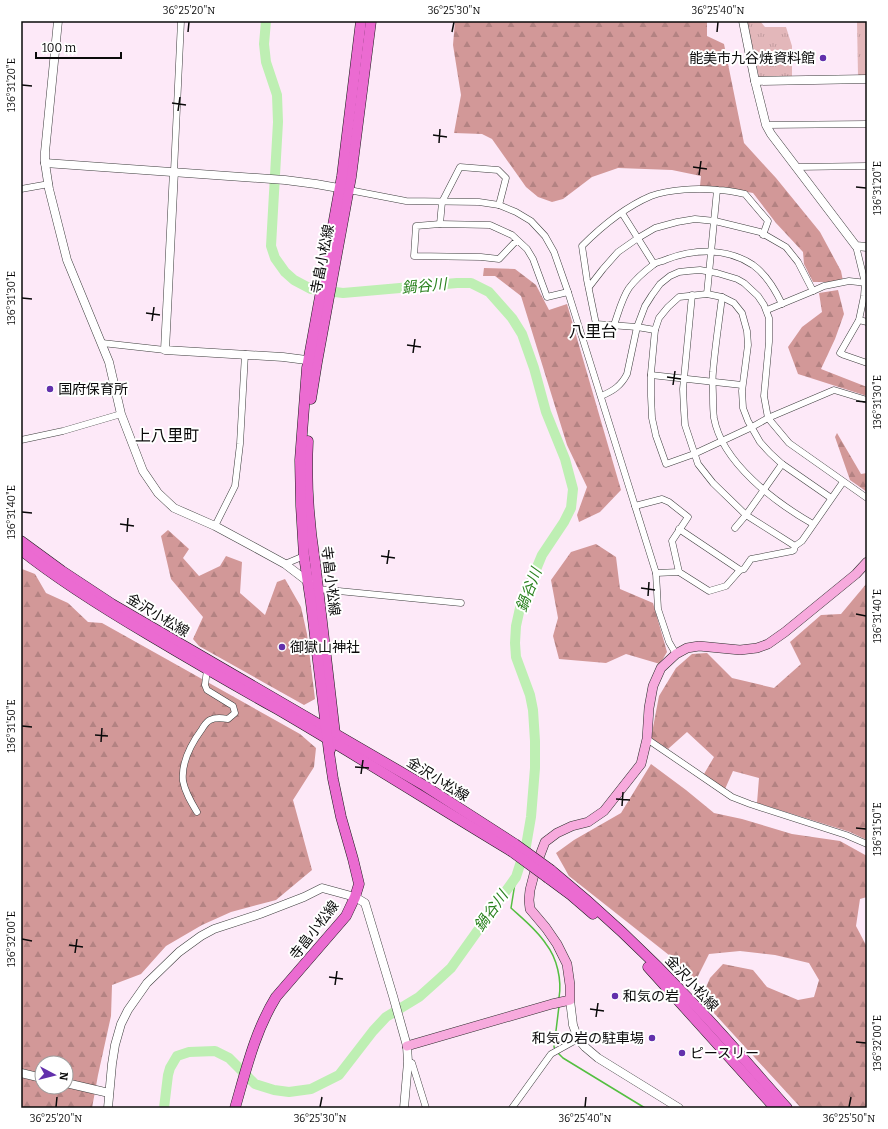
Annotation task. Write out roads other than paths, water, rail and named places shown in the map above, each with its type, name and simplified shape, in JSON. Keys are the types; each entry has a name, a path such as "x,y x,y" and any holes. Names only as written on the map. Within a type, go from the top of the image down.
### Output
{"main road":[{"name":"寺畠小松線","path":"344,189 361,21"},
{"name":"寺畠小松線","path":"330,736 304,556 300,460 313,361 344,189 371,21"},
{"name":"寺畠小松線","path":"235,1108 253,1046 268,1010 276,997 346,916 359,884 341,817 329,752 330,736 318,589 311,538 307,460 313,361"},
{"name":"金沢小松線","path":"21,541 56,567 112,604 330,736"},
{"name":"金沢小松線","path":"21,550 78,592 207,670 425,786 549,874 578,892 659,967 692,1001 787,1108"},
{"path":"407,1046 567,1001 570,985 567,964 557,944 530,909 530,890 537,863 545,842 557,833 572,826 588,822 604,810 642,764 647,739 649,708 653,686 661,668 676,654 687,648 699,646 740,650 757,648 768,644 856,574 867,562"},
{"name":"金沢小松線","path":"549,874 655,973 775,1108"}],"street":[{"path":"58,21 45,152 48,184 67,260 109,362 121,414 143,471 158,493 174,508 215,526 254,546 285,564 318,589 461,603"},
{"path":"165,350 181,21"},
{"path":"744,21 755,81 766,124 771,134 856,246 866,283 859,320 840,353 867,363"},
{"path":"755,81 867,79"},
{"path":"766,124 867,124"},
{"path":"45,163 285,180 316,184 406,201 479,202 499,205 516,212 531,221 545,236 554,252 568,292 656,573 658,609 669,642 676,654"},
{"path":"796,167 867,166"},
{"path":"440,224 442,202 460,167 498,170 506,178 499,205"},
{"path":"21,189 48,184"},
{"path":"655,330 596,324 582,246 606,223 628,208 652,196 666,192 690,189 718,190 745,194 768,221 763,235"},
{"path":"707,294 718,190"},
{"path":"622,212 654,264"},
{"path":"589,287 618,252 638,238 654,228 695,219 714,221 760,232 786,247 798,262 813,291"},
{"path":"517,240 500,259 481,257 414,256 416,226 440,224 490,225 512,235 527,249 547,297 568,292"},
{"path":"856,246 867,247"},
{"path":"614,325 628,289 641,275 654,264 695,252 711,251 723,253 739,258 753,265 765,276 775,289 782,304"},
{"path":"601,396 618,387 624,380 627,374 637,327 645,306 660,284 679,272 700,270 727,275 744,283 758,296 767,310 769,318 769,342 764,396 768,418 776,430 788,443 867,498"},
{"path":"767,310 824,286 849,281 866,283"},
{"path":"831,498 782,464 760,442 752,427 748,421 744,408 742,391 748,344 747,331 742,313 734,303 722,297 707,294 679,297 659,318 655,330 651,396 652,418 656,436 666,464 694,454 721,440 752,427 768,418 834,390 867,400"},
{"path":"692,295 684,378 684,410 685,425 698,464 705,475 746,515 795,546"},
{"path":"722,297 712,373 713,416 721,440 739,466 764,490 814,524"},
{"path":"859,320 867,322"},
{"path":"102,343 165,350 245,354 313,361"},
{"path":"215,526 235,486 240,444 245,354"},
{"path":"652,374 742,384"},
{"path":"21,440 63,431 121,414"},
{"path":"735,528 782,464"},
{"path":"656,573 679,572 709,591 726,586 740,570 744,569 751,559 794,550 795,546 802,541 843,482"},
{"path":"635,506 662,499 669,502 688,517 679,528 672,541 679,572"},
{"path":"679,528 740,570"},
{"path":"285,564 304,556"},
{"path":"197,812 186,790 183,780 184,766 188,752 192,742 208,720 228,718 235,713 233,706 207,690 205,685 207,670"},
{"path":"647,739 732,797 867,844"},
{"path":"108,1108 112,1064 115,1045 121,1024 128,1010 147,983 179,952 201,936 214,929 260,914 304,897 322,888 355,897 365,903 407,1046 408,1062 404,1108"},
{"path":"567,1001 578,1039 585,1047 598,1058 679,1108"},
{"path":"512,1108 551,1054 578,1039"},
{"path":"408,1062 412,1064 426,1108"},
{"path":"21,1073 34,1076"},
{"path":"74,1085 109,1093"}],"waterway":[{"name":"鍋谷川","path":"164,1108 170,1068 177,1056 189,1052 215,1051 229,1058 255,1084 274,1090 289,1092 311,1089 339,1075 373,1031 386,1017 419,997 451,968 516,877 526,846 531,817 535,768 533,710 530,695 516,657 516,626 520,608 542,555 564,522 571,508 573,489 565,459 546,412 534,368 522,334 512,318 489,292 471,283 343,293 311,289 294,280 285,272 275,258 271,246 278,122 277,95 266,62 264,44 266,21"},
{"path":"516,877 511,908 534,929 550,950 558,970 560,984 559,998"},
{"path":"555,1049 559,1006"},
{"path":"557,1052 563,1058 645,1108"}],"place":[{"name":"能美市九谷焼資料館","path":"823,58"},
{"name":"国府保育所","path":"50,389"},
{"name":"御獄山神社","path":"282,647"},
{"name":"和気の岩","path":"615,996"},
{"name":"和気の岩の駐車場","path":"652,1038"},
{"name":"ピースリー","path":"682,1053"}],"district":[{"name":"八里台","path":"593,331"},
{"name":"上八里町","path":"167,435"}]}
